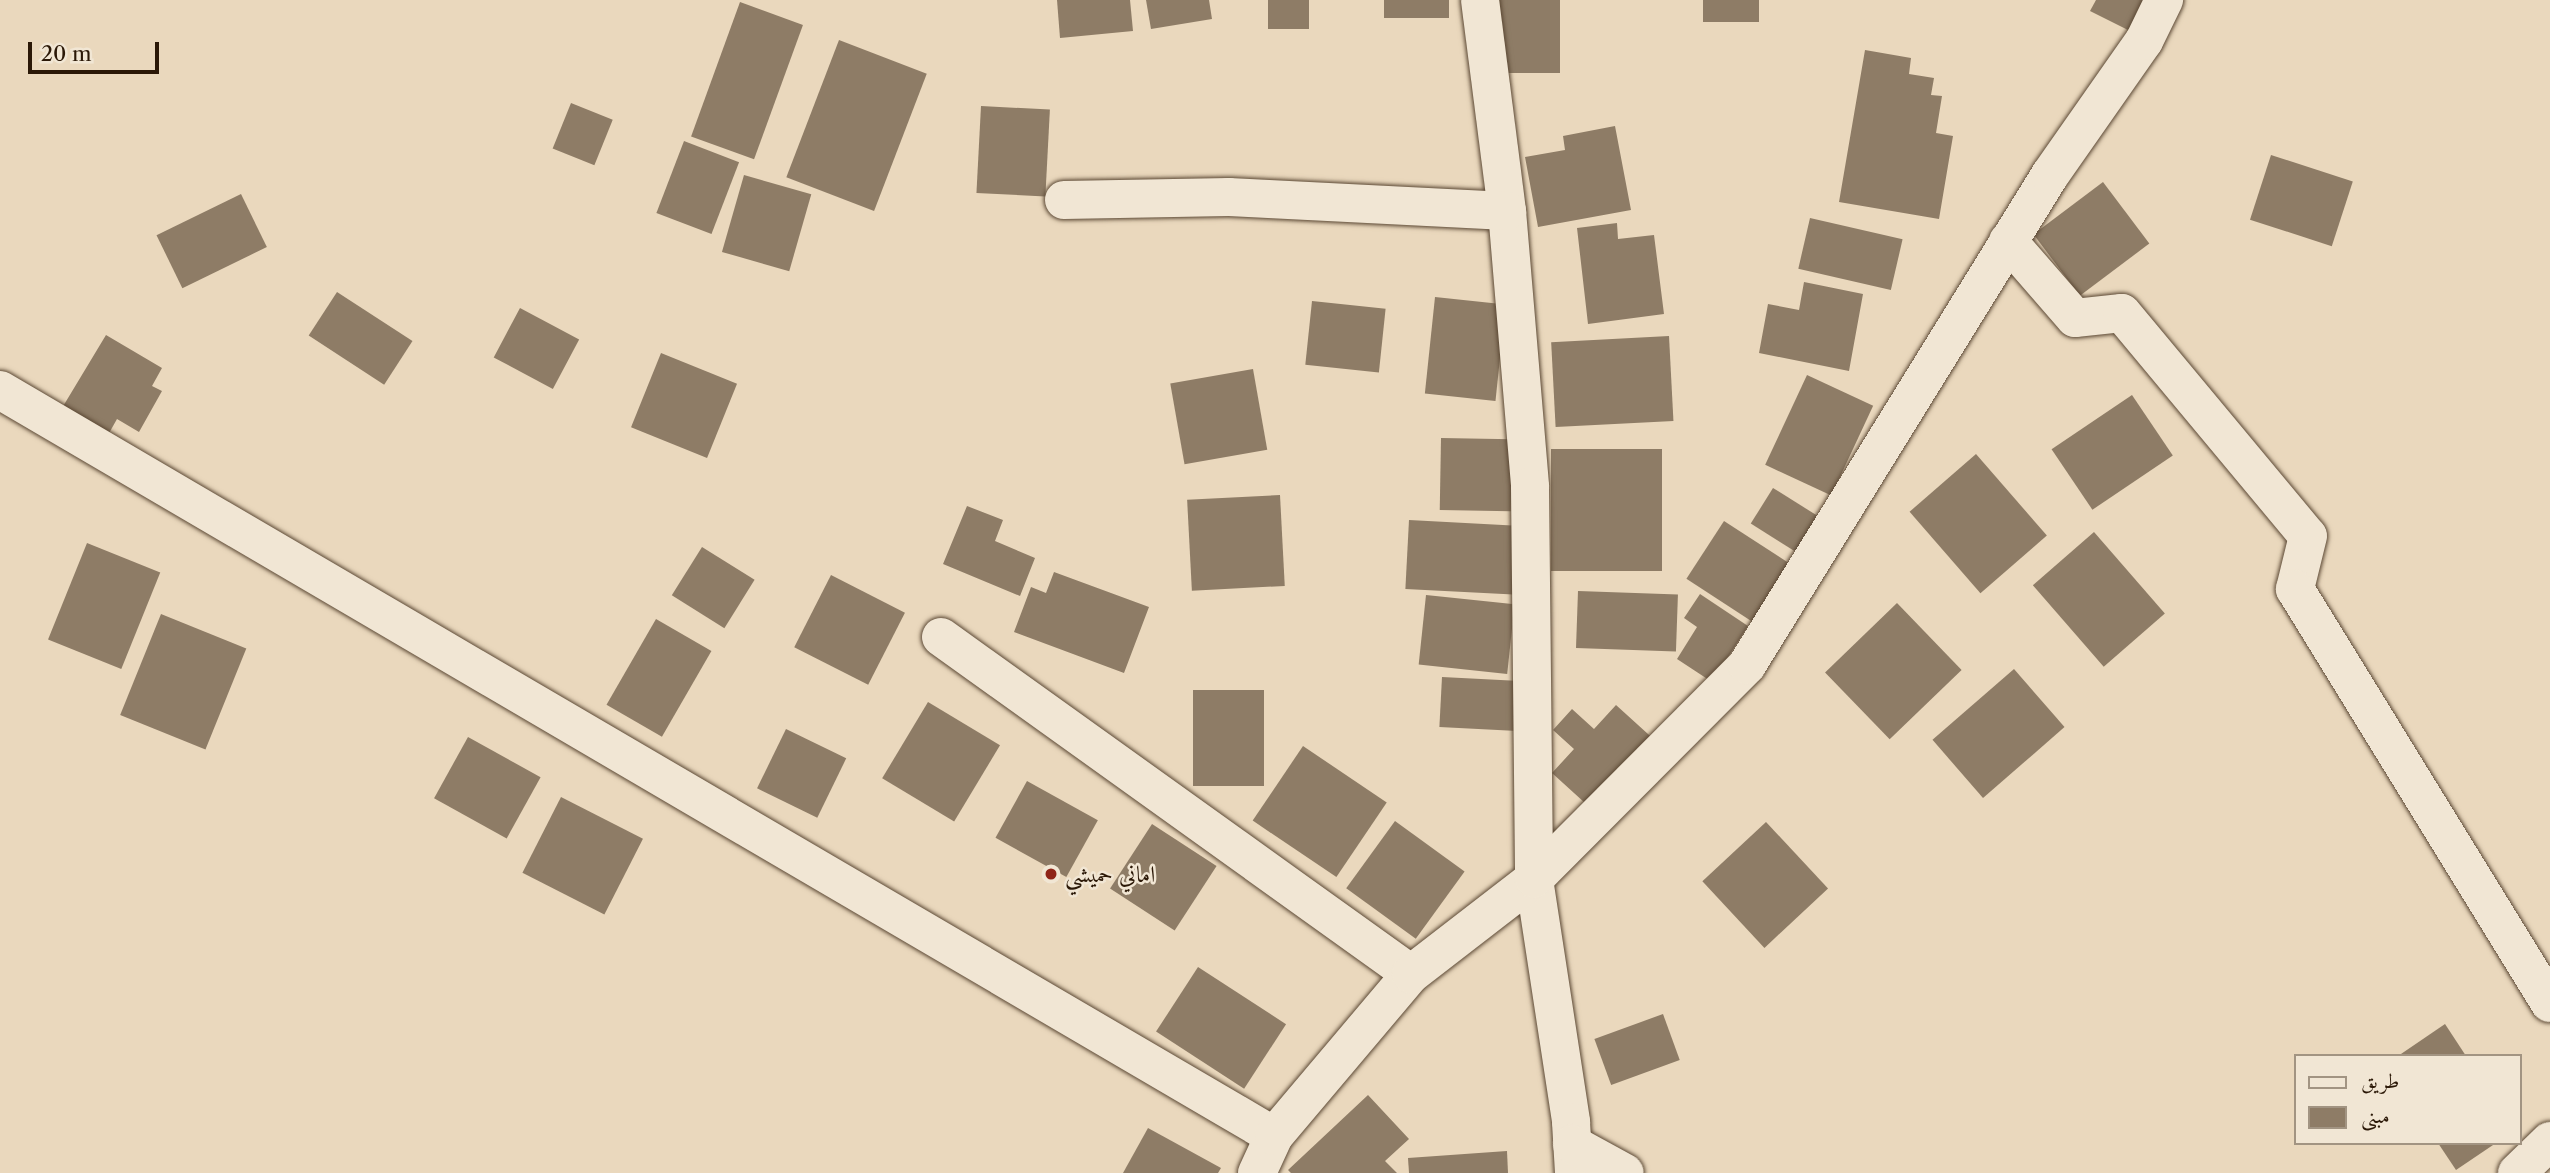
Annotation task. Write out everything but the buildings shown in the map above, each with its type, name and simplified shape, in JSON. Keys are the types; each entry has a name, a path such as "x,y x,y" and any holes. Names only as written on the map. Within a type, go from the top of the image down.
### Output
{"street":[{"path":"1480,0 1507,211 1530,487 1534,879 1573,1158 1625,1173"},
{"path":"1257,1173 1274,1136 1410,974 1534,879 1747,665 2008,242 2144,41 2164,0"},
{"path":"1063,200 1229,197 1507,211"},
{"path":"2008,242 2075,318 2122,313 2308,536 2295,589 2550,1003"},
{"path":"0,390 1274,1136"},
{"path":"941,638 1410,974"},
{"path":"2516,1173 2550,1141"}],"place":[{"name":"اماني حميشي","path":"1051,874"}]}
